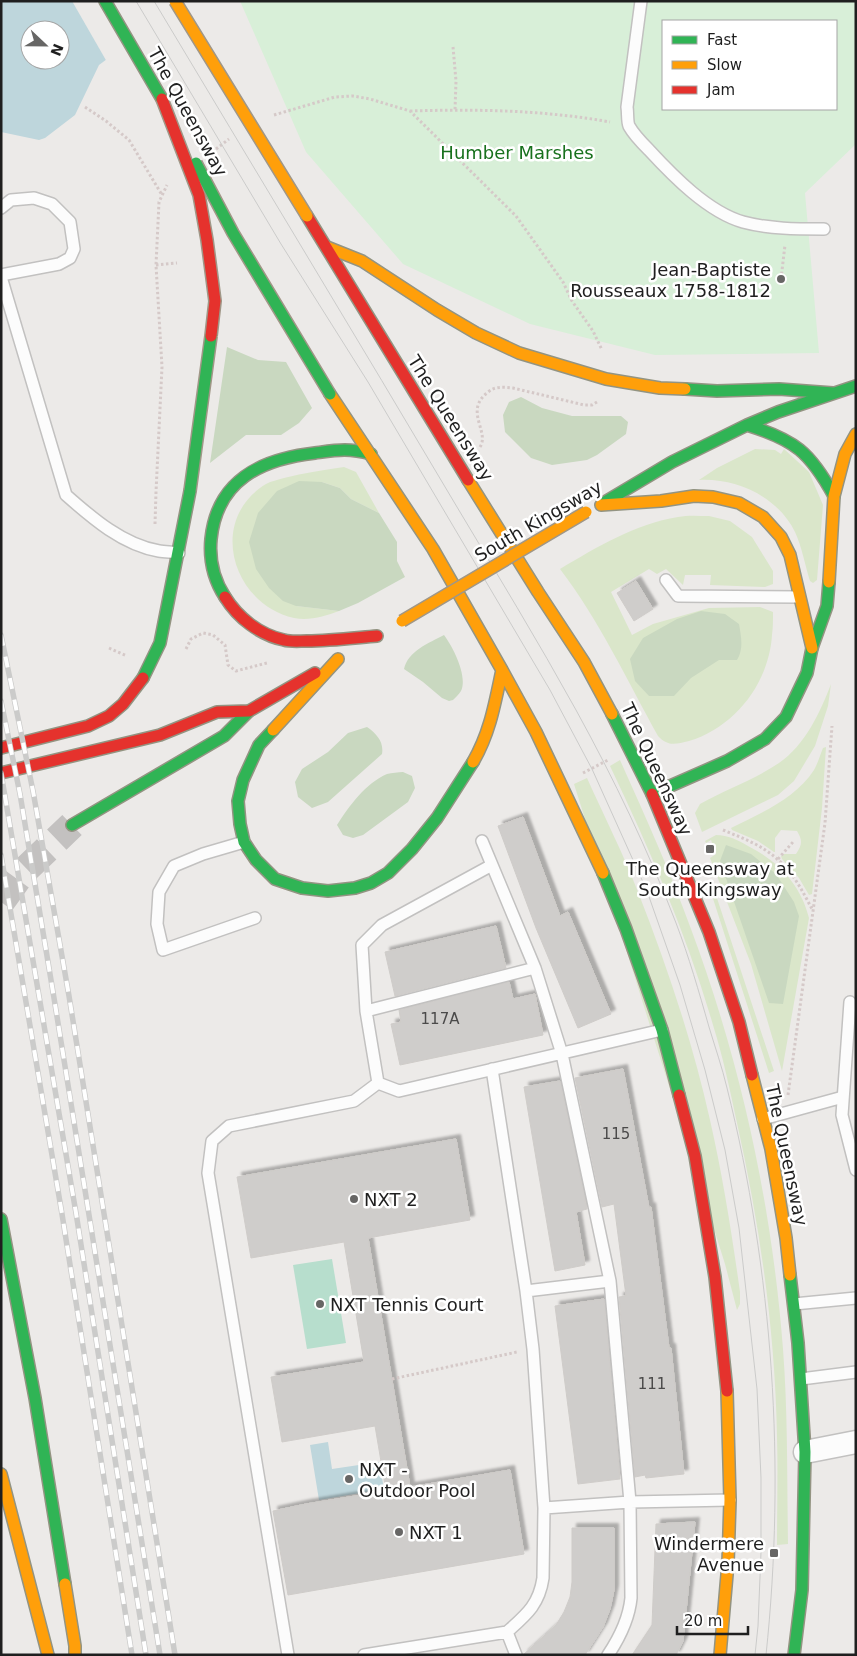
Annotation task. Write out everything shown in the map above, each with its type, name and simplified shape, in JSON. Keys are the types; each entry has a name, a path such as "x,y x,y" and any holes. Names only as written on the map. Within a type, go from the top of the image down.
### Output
{"main road":[{"name":"The Queensway","path":"105,1 162,100 233,233 330,394 433,549 502,670 536,732 596,856 626,929 662,1030 695,1156 715,1277 728,1402 730,1500 728,1563 720,1655"},
{"name":"The Queensway","path":"175,1 533,584 584,662 630,748 652,794 709,932 739,1022 771,1149 786,1238 794,1304 805,1452 802,1590 794,1655"},
{"path":"1,748 88,726 109,716 123,704 139,685 160,643 190,491 205,389 215,300 199,195 162,100"},
{"path":"327,247 362,261 437,310 476,333 518,353 606,379 660,388 717,391 779,389 833,393"},
{"name":"South Kingsway","path":"249,711 672,462 778,412 856,386"},
{"path":"747,425 771,432 797,445 820,470 834,496"},
{"path":"652,794 727,761 765,739 786,717 793,705 807,673 812,648 827,606 834,496 845,454 856,434"},
{"path":"371,454 348,449 334,449 296,455 270,462 253,470 237,482 224,500 216,517 210,551 213,570 226,600 244,621 257,630 285,640 323,641 389,628"},
{"path":"601,504 661,501 699,496 723,497 738,502 773,524 789,550 795,569 799,597 812,648"},
{"path":"346,655 260,745 243,780 238,801 244,842 256,860 275,879 302,888 328,891 355,888 371,883 388,873 412,849 437,818 472,765 490,724 502,670"},
{"path":"1,773 160,736 218,712 249,711"},
{"path":"72,825 224,736 249,711"},
{"path":"1,1219 35,1398 75,1655"},
{"path":"1,1474 48,1655"}],"street":[{"path":"805,1452 856,1442"}],"lane":[{"path":"641,1 629,88 628,125 635,135 663,166 685,186 723,214 743,222 768,227 824,229"},
{"path":"1,208 10,200 34,198 52,204 70,222 74,249 70,258 59,264 1,276 66,495 93,519 131,542 158,551 178,553"},
{"path":"666,580 678,596 799,597"},
{"path":"244,842 203,854 174,866 159,892 157,924 163,950 255,918"},
{"path":"482,842 535,968 562,1054 610,1281 630,1502 630,1610 618,1639 608,1655"},
{"path":"378,1083 366,1011 362,945 382,926 492,865"},
{"path":"366,1011 535,968"},
{"path":"850,1002 842,1115 856,1170"},
{"path":"378,1083 399,1091 662,1030"},
{"path":"364,1655 506,1632 532,1609 541,1590 543,1578 544,1508 533,1349 492,1069"},
{"path":"288,1655 208,1173 212,1141 229,1126 354,1101 378,1083"},
{"path":"763,1119 843,1097"},
{"path":"526,1291 610,1281"},
{"path":"794,1304 856,1298"},
{"path":"800,1379 856,1372"},
{"path":"544,1508 630,1502 730,1500"},
{"path":"506,1632 516,1655"}],"path":[{"path":"453,47 456,80 455,110"},
{"path":"85,107 129,140 162,195"},
{"path":"410,111 455,110 538,113 587,117 628,125"},
{"path":"516,216 563,282 572,301 593,331 605,356"},
{"path":"781,279 784,266 786,227"},
{"path":"156,265 177,263"},
{"path":"158,551 155,534 162,367"},
{"path":"480,447 484,437 479,427 477,410 482,397 492,389 513,388 584,405 592,405 601,399"},
{"path":"184,654 191,640 203,633 213,635 225,645 228,665 236,671 269,662"},
{"path":"109,648 129,657"},
{"path":"787,1096 825,823 832,726"},
{"path":"581,774 612,758"},
{"path":"723,830 753,842 778,859 798,883 812,910"},
{"path":"778,859 793,842"},
{"path":"392,1378 533,1349"}],"green space":[{"name":"Humber Marshes","path":"240,1 856,1 856,144 805,193 819,353 655,355 530,324 403,264 306,152"},
{"path":"227,347 258,360 286,362 312,408 299,423 281,435 246,435 210,463"},
{"path":"521,397 542,408 572,416 621,416 628,422 626,434 587,460 552,465 531,458 505,432 503,415 509,402"},
{"path":"755,449 775,450 781,454 784,449 809,472 823,505 817,580 813,583 810,581 795,532 788,520 778,509 755,492 742,486 728,482 699,480 717,468"},
{"path":"344,467 356,472 379,513 351,499 340,488 322,482 296,606 339,611 317,618 300,619 273,610 255,596 242,579 235,559 233,539 237,518 248,500 268,483 284,478"},
{"path":"299,481 322,482 340,488 351,499 379,513 397,542 397,561 405,577 358,603 339,611 296,606 283,601 269,588 256,569 249,542 258,513 277,491"},
{"path":"682,516 709,516 730,521 752,537 773,571 773,584 765,587 710,585 711,575 685,575 683,585 666,569 657,574 649,569 611,592 632,635 653,624 709,608 760,607 773,612 773,630 769,653 757,686 747,701 735,714 706,734 689,741 676,744 669,743 658,736 600,629 560,569 617,537 647,525"},
{"path":"701,611 725,614 739,624 741,647 737,660 719,660 691,678 674,696 649,696 635,681 630,659 643,638 677,619"},
{"path":"444,635 455,654 463,678 461,691 453,700 449,701 442,698 404,669 414,652"},
{"path":"831,684 828,706 815,746 794,781 778,795 702,832 695,813 700,804 760,774 788,756 811,728"},
{"path":"367,727 379,739 382,746 382,754 328,802 312,808 298,797 295,782 302,769 328,752 348,733"},
{"path":"826,747 822,808 812,894 809,895 799,878 781,856 784,854 796,854 800,848 801,843 797,831 781,830 775,838 774,852 758,841 731,828 777,804 797,789 814,770 823,748"},
{"path":"620,760 675,886 709,980 725,1031 752,1136 771,1242 783,1349 787,1422 788,1544 777,1545 776,1396 770,1318 753,1200 745,1162 717,1037 692,958 653,861 610,766"},
{"path":"403,772 412,776 415,788 408,802 363,835 353,838 343,835 337,825 365,789 387,774"},
{"path":"587,778 626,863 649,920 696,1062 715,1141 727,1206 740,1292 740,1304 737,1310 725,1264 574,784"},
{"path":"716,835 729,837 759,852 787,875 800,895 809,918 782,1071 751,964 710,858 716,854 711,840 706,843 705,841"},
{"path":"726,845 751,854 776,874 794,902 799,916 783,1004 769,1003 720,861"},
{"path":"708,883 712,883 774,1071 769,1073"},
{"name":"NXT Tennis Court","path":"332,1259 346,1343 307,1349 293,1265"}],"water":[{"path":"1,1 185,1 99,65 75,115 45,138 39,140 1,132"},
{"name":"NXT - Outdoor Pool","path":"328,1442 332,1469 379,1462 384,1489 319,1500 310,1445"}],"pier":[{"path":"72,1 187,1 107,62"}],"building":[{"path":"636,581 653,609 634,621 617,593"},
{"path":"523,817 560,916 568,912 611,1014 578,1028 536,928 498,826"},
{"path":"496,926 506,968 395,996 385,952"},
{"path":"509,982 513,999 535,994 543,1035 400,1065 391,1024 401,1022 399,1010"},
{"path":"623,1069 649,1208 651,1207 669,1348 671,1348 684,1474 646,1478 645,1475 635,1477 619,1297 626,1296 614,1204 602,1207 575,1078"},
{"path":"560,1081 587,1209 576,1212 585,1265 555,1271 524,1087"},
{"path":"456,1139 470,1220 368,1238 410,1487 510,1470 524,1554 288,1595 273,1511 386,1491 375,1426 282,1442 271,1377 364,1362 344,1242 251,1258 237,1177"},
{"path":"604,1299 620,1479 578,1484 555,1306"},
{"path":"695,1522 683,1641 676,1655 632,1655 652,1625 656,1524"},
{"path":"572,1528 614,1528 614,1590 610,1609 603,1627 585,1655 523,1655 556,1625 570,1597 572,1582"}],"tunnel":[{"path":"1,902 22,873 72,825"}],"tram line":[{"path":"136,1 281,244 368,382 550,690 592,769 647,891 680,985 705,1070 725,1150 739,1228 757,1389 761,1478 761,1552 755,1655"},
{"path":"154,1 562,684 630,815 681,936 727,1088 743,1157 765,1298 775,1441 775,1513 766,1655"}],"railway":[{"path":"1,635 33,791 69,996 175,1655"},
{"path":"1,701 20,794 160,1655"},
{"path":"1,773 76,1213 146,1655"},
{"path":"1,855 62,1214 132,1655"}],"traffic: fast":[{"path":"105,1 162,99"},
{"path":"196,163 233,233 330,394"},
{"path":"190,491 211,336"},
{"path":"747,425 778,412 856,386"},
{"path":"685,389 717,391 779,389 833,393"},
{"path":"605,502 672,462 747,425 777,436 800,450 817,468 834,496"},
{"path":"225,597 213,570 211,539 215,519 222,502 232,487 260,467 295,456 343,450 371,454"},
{"path":"143,678 160,643 190,491"},
{"path":"612,714 652,794 727,761 765,739 786,717 807,673 812,648 827,606 829,582"},
{"path":"72,825 224,736 249,711"},
{"path":"273,730 259,745 243,780 238,801 240,824 244,842 256,860 275,879 302,888 328,891 355,888 371,883 388,873 412,849 437,818 473,762"},
{"path":"603,873 626,929 662,1030 679,1095"},
{"path":"1,1219 35,1398 65,1584"},
{"path":"790,1275 798,1343 805,1452 802,1590 794,1655"}],"traffic: slow":[{"path":"175,1 307,216"},
{"path":"327,247 362,261 476,333 519,353 606,379 660,388 685,389"},
{"path":"330,394 433,549 502,670 488,729 473,762"},
{"path":"829,582 834,496 845,454 856,434"},
{"path":"468,480 584,662 612,714"},
{"path":"601,505 661,501 694,496 713,497 739,503 763,517 781,537 790,555 812,648"},
{"path":"402,621 586,512"},
{"path":"273,730 338,659"},
{"path":"502,670 536,732 603,873"},
{"path":"752,1075 771,1149 786,1238 790,1275"},
{"path":"720,1655 728,1563 730,1500 727,1391"},
{"path":"1,1474 48,1655"},
{"path":"65,1584 75,1655"}],"traffic: jam":[{"path":"162,99 199,195 215,301 211,336"},
{"path":"307,216 468,480"},
{"path":"225,597 243,619 258,630 275,638 295,641 377,636"},
{"path":"249,711 315,673"},
{"path":"1,748 88,726 109,716 123,704 143,678"},
{"path":"1,773 160,735 217,712 249,711"},
{"path":"652,794 709,932 739,1022 752,1075"},
{"path":"679,1095 695,1156 715,1277 727,1391"}],"place":[{"name":"Jean-Baptiste Rousseaux 1758-1812","path":"781,279"},
{"name":"The Queensway at South Kingsway","path":"710,849"},
{"name":"NXT 2","path":"354,1199"},
{"name":"NXT Tennis Court","path":"320,1304"},
{"name":"NXT - Outdoor Pool","path":"349,1479"},
{"name":"NXT 1","path":"399,1532"},
{"name":"Windermere Avenue","path":"774,1553"}]}
